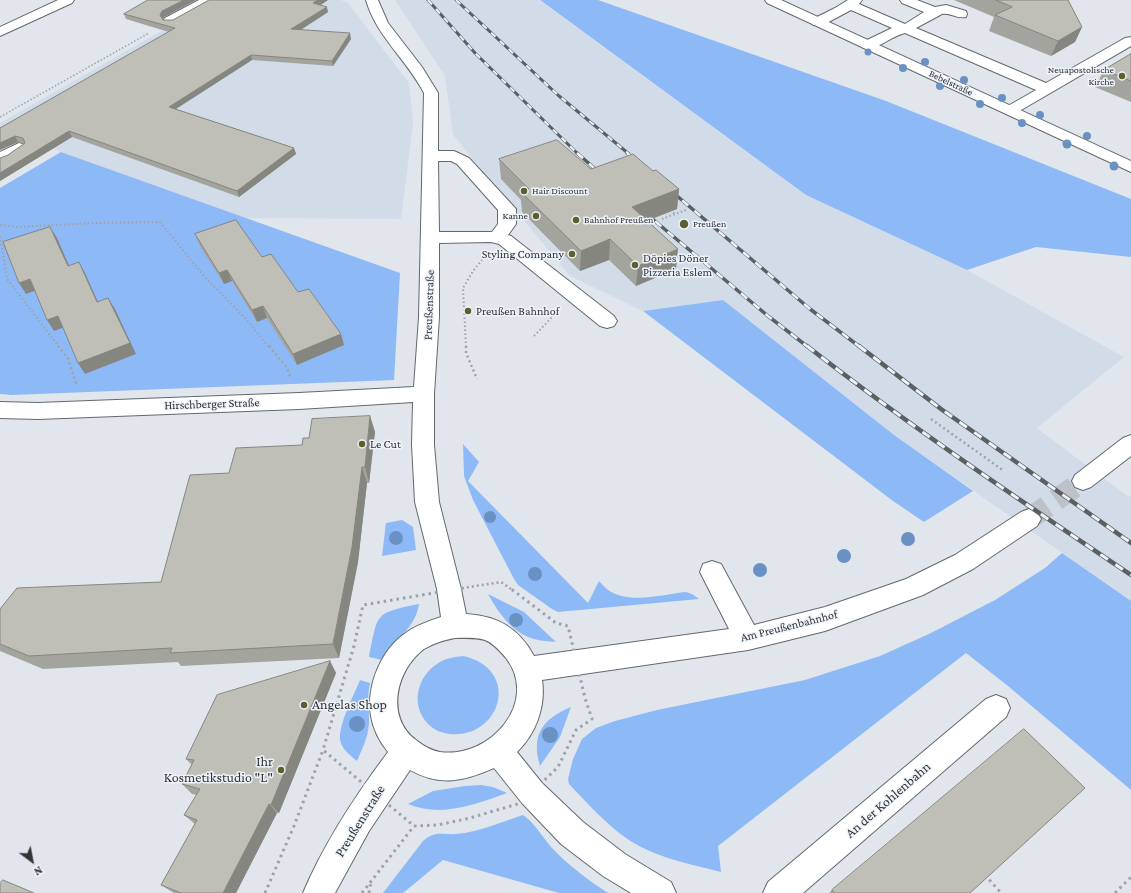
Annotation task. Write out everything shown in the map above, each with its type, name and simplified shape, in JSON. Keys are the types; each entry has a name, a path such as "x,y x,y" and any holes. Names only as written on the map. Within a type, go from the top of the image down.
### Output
{"street":[{"path":"0,32 68,0"},
{"path":"170,21 208,0"},
{"name":"Preußenstraße","path":"372,0 373,8 380,20 418,70 431,93 430,317 424,394 423,445 428,502 455,626"},
{"name":"Bebelstraße","path":"771,0 1011,110 1131,167"},
{"path":"906,0 935,12"},
{"path":"818,22 854,2 872,13 906,29 1047,89"},
{"path":"872,13 893,3"},
{"path":"868,45 894,31 906,29 935,12 946,9 961,14"},
{"path":"1011,110 1130,41"},
{"path":"0,159 19,148"},
{"path":"431,156 454,156 463,161 507,209 507,224 504,241"},
{"path":"430,238 504,241 607,322"},
{"name":"Hirschberger Straße","path":"0,410 38,411 299,401 424,394"},
{"path":"1083,481 1131,444"},
{"name":"Am Preußenbahnhof","path":"528,670 748,638 825,619 914,587 964,562 1029,518"},
{"path":"712,572 748,638"},
{"path":"455,626 474,626 492,631 507,641 520,654 528,670 530,692 526,714 515,734 498,751 476,762 451,767 427,763 406,751 390,733 383,710 384,685 394,663 410,644 431,631 455,626"},
{"name":"An der Kohlenbahn","path":"779,893 996,708"},
{"name":"Preußenstraße","path":"318,893 332,866 372,800 406,751"},
{"path":"498,751 532,793 572,833 614,865 660,893"}],"path":[{"path":"0,117 170,21"},
{"path":"665,206 675,214"},
{"path":"662,220 686,210"},
{"path":"0,225 17,227 95,223 160,222 204,276 245,318 287,368 299,401"},
{"path":"0,236 7,280 68,359 84,409"},
{"path":"477,379 466,353 463,288 481,260 504,241"},
{"path":"534,336 554,315"},
{"path":"932,419 1004,471"},
{"path":"482,585 501,582 556,623 568,626 572,640"},
{"path":"265,893 294,826 323,750 352,652 363,605 422,595"},
{"path":"548,778 558,767 576,730 592,719 585,698"},
{"path":"323,750 349,772"},
{"path":"399,813 414,826 438,825 470,818 521,803"},
{"path":"362,893 414,826"},
{"path":"980,869 1001,893"},
{"path":"1115,893 1131,877"},
{"path":"369,893 372,880"}],"shaded area":[{"path":"216,0 341,0 348,3 409,83 413,123 401,219 240,218 0,129 0,123"},
{"path":"395,0 539,0 806,195 967,270 1124,357 1037,428 1129,497 1131,496 1131,601 894,435 723,300 643,311 570,276 453,135 445,76"},
{"path":"540,0 598,0 886,101 1131,199 1131,257 1036,247 967,270 806,195"},
{"path":"61,152 400,273 394,380 12,395 0,394 0,188"},
{"path":"723,300 894,435 973,491 924,522 893,501 643,311"},
{"path":"463,444 479,462 468,481 588,603 599,581 606,589 620,596 639,598 686,592 699,599 558,612 552,609 518,585 514,579 473,500 464,476"},
{"path":"402,520 413,527 416,550 382,556 386,523"},
{"path":"1062,553 1131,601 1131,790 1008,686 966,653 718,846 721,872 684,863 637,845 611,826 569,784 568,779 573,759 582,739 596,728 615,721 657,710 805,680 880,656 931,633 995,600 1045,568"},
{"path":"488,594 524,612 556,642 534,639 519,632 501,615"},
{"path":"419,604 413,621 382,660 369,657 374,631 380,617 393,610"},
{"path":"463,656 481,663 493,674 498,688 498,702 492,715 482,726 468,733 444,733 435,730 422,716 419,708 418,692 425,676 437,664 446,659"},
{"path":"360,680 370,683 368,696 369,724 366,740 357,761 344,749 340,739 340,732 344,717"},
{"path":"571,707 560,737 540,766 537,745 541,729 553,717"},
{"path":"481,785 493,787 507,793 471,805 446,810 433,810 408,804 433,791"},
{"path":"523,815 531,822 552,848 565,860 586,878 608,893 559,893 443,860 403,893 383,893 423,841 432,835 465,833"}],"building":[{"path":"148,0 184,0 162,11 160,15 163,20 173,20 209,0 318,0 313,3 327,7 291,29 350,33 332,61 251,55 169,107 294,148 237,191 69,131 0,173 0,158 8,155 25,143 23,138 15,136 0,143 0,128 175,28 124,14"},
{"path":"996,0 1068,0 1082,27 1058,41 995,15 1012,7"},
{"path":"1131,54 1131,81 1104,70"},
{"path":"557,140 591,169 633,154 653,171 656,170 679,189 632,207 678,249 638,266 610,239 581,251 521,192 529,189 499,159"},
{"path":"236,220 262,257 271,254 298,292 309,289 341,334 293,354 263,306 252,310 227,270 219,273 195,234"},
{"path":"50,227 68,266 79,262 97,302 108,298 130,343 78,363 58,316 47,320 30,279 19,283 3,242"},
{"path":"370,416 365,467 362,467 352,547 333,644 170,653 172,648 29,656 0,644 0,609 17,588 161,582 190,475 229,473 236,448 302,445 303,438 309,438 312,419"},
{"path":"330,661 271,805 269,804 223,893 181,893 161,885 197,820 184,815 200,789 182,784 194,760 186,759 217,695"},
{"path":"1024,729 1085,788 970,893 835,893 832,890"},
{"path":"3,880 34,893 0,893 0,883"}],"tunnel":[{"path":"1029,519 1083,481"}],"railway":[{"path":"428,0 475,53 578,154"},
{"path":"456,0 559,96 629,154"},
{"path":"577,153 602,175"},
{"path":"627,153 638,162"},
{"path":"670,190 810,309 860,347"},
{"path":"643,211 768,316 808,347"},
{"path":"807,346 926,435 1131,575"},
{"path":"859,346 941,409 1131,543"}],"place":[{"name":"Neuapostolische Kirche","path":"1122,76"},
{"name":"Hair Discount","path":"524,191"},
{"name":"Kanne","path":"536,216"},
{"name":"Bahnhof Preußen","path":"576,220"},
{"name":"Preußen","path":"684,224"},
{"name":"Styling Company","path":"572,254"},
{"name":"Döpies Döner Pizzeria Eslem","path":"635,265"},
{"name":"Preußen Bahnhof","path":"468,311"},
{"name":"Le Cut","path":"362,444"},
{"name":"Angelas Shop","path":"304,705"},
{"name":"Ihr Kosmetikstudio \"L\"","path":"281,770"}]}
